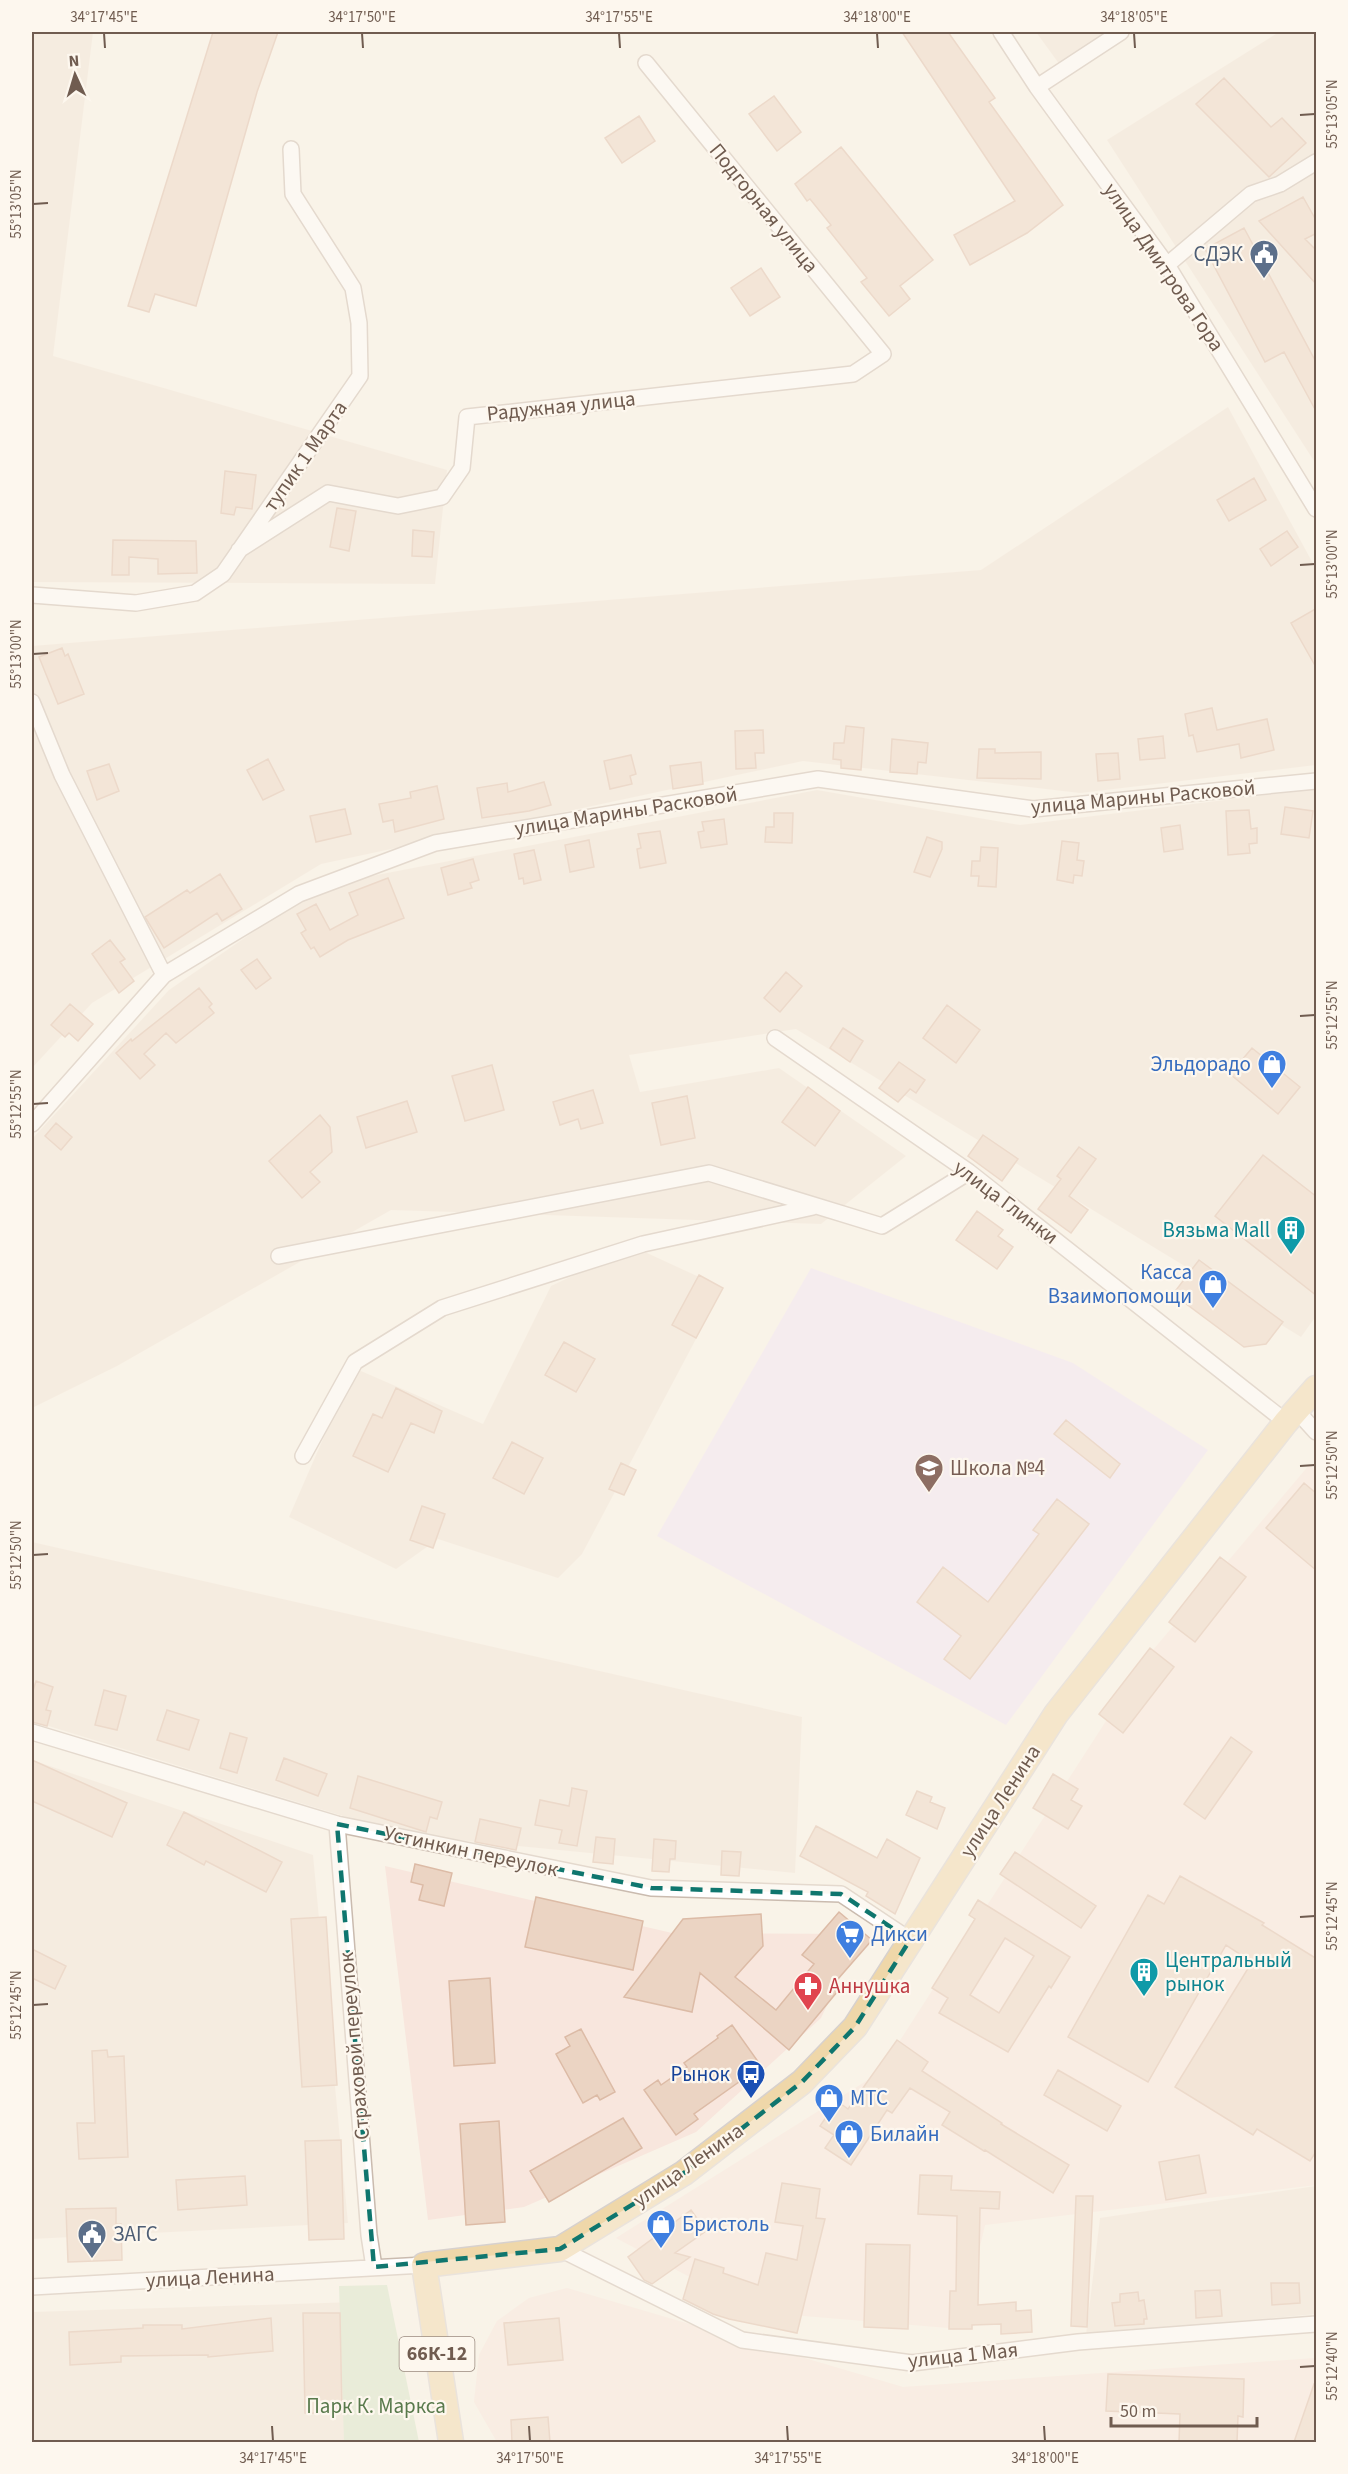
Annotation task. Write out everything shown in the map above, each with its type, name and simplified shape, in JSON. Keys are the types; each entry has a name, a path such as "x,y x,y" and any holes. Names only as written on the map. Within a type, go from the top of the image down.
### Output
{"main road":[{"name":"улица Ленина","path":"424,2265 560,2249 684,2173 802,2082 855,2027 1056,1714 1317,1388"},
{"name":"66К-12","path":"424,2265 451,2442"}],"street":[{"name":"улица Дмитрова Гора","path":"1001,32 1037,87 1167,265 1317,509"},
{"path":"1037,87 1121,32"},
{"name":"Подгорная улица","path":"646,63 883,354"},
{"name":"тупик 1 Марта","path":"32,595 136,603 195,593 223,574 360,376 359,323 353,288 293,194 291,149"},
{"path":"1167,265 1251,194 1280,184 1317,162"},
{"name":"Радужная улица","path":"239,550 328,493 398,506 442,497 462,468 467,417 853,374 883,354"},
{"path":"32,702 62,775 164,975"},
{"name":"улица Марины Расковой","path":"32,1124 164,975 299,894 435,843 818,779 1034,809 1317,781"},
{"name":"улица Глинки","path":"774,1038 969,1172 1292,1417 1317,1432"},
{"path":"279,1256 708,1173 882,1226 969,1172"},
{"path":"303,1456 355,1362 442,1308 643,1244 816,1206"},
{"name":"Устинкин переулок","path":"32,1732 337,1824 651,1888 842,1894 910,1940"},
{"name":"Страховой переулок","path":"337,1824 369,2235 374,2267"},
{"name":"улица 1 Мая","path":"560,2249 742,2340 912,2363 1078,2342 1317,2324"},
{"name":"улица Ленина","path":"32,2288 424,2265"}],"highlighted area":[{"path":"337,1824 651,1888 841,1894 910,1940 855,2027 802,2082 684,2173 560,2249 374,2267"}],"shaded area":[{"path":"32,32 93,32 53,356 447,470 435,584 32,582"},
{"path":"1036,32 1108,32 1060,65"},
{"path":"1279,32 1316,32 1316,464 1107,140"},
{"path":"1228,407 1316,569 1316,765 1080,793 803,761 321,864 92,1003 32,1068 32,646 981,570"},
{"path":"1316,789 1316,1316 1301,1337 796,1029 629,1055 640,1092 779,1068 906,1156 821,1224 391,1210 117,1366 32,1408 32,1139 169,990 320,886 817,790 1020,825"},
{"path":"634,1247 723,1288 582,1554 558,1578 438,1539 396,1569 289,1517 354,1368 483,1424 551,1286"},
{"name":"Школа №4","path":"811,1268 1073,1363 1208,1450 1006,1725 657,1536"},
{"path":"1310,1464 1316,1473 1316,2185 985,2225 961,2329 756,2312 616,2238 879,2073 1148,1656"},
{"path":"32,1542 802,1717 795,1873 405,1835 32,1721"},
{"path":"32,1760 313,1855 348,2223 32,2239"},
{"path":"385,1866 672,1933 861,1934 821,2018 696,2132 524,2207 428,2220"},
{"path":"1316,2186 1316,2314 1086,2335 1100,2218"},
{"path":"567,2288 903,2387 1316,2358 1316,2442 497,2442 474,2402 479,2355 497,2321 529,2298"},
{"path":"356,2302 355,2442 32,2442 32,2312"}],"green space":[{"name":"Парк К. Маркса","path":"387,2285 419,2442 344,2442 339,2286"}],"building":[{"path":"213,32 278,32 257,92 196,306 155,294 149,312 128,306"},
{"path":"902,32 948,32 995,98 989,102 1063,205 1027,233 970,265 954,235 1015,201"},
{"path":"1224,78 1271,127 1282,118 1306,143 1269,177 1196,104"},
{"path":"774,96 801,132 777,151 749,114"},
{"path":"639,116 655,141 622,163 605,138"},
{"path":"841,147 933,260 900,286 910,299 889,316 861,282 867,278 827,228 831,225 810,199 807,201 795,184"},
{"path":"1303,197 1317,222 1317,233 1305,239 1317,251 1317,285 1259,221"},
{"path":"1244,228 1317,364 1317,413 1284,352 1265,362 1205,249"},
{"path":"761,268 780,297 750,316 731,288"},
{"path":"225,471 256,475 252,509 236,507 234,515 221,513"},
{"path":"1254,478 1266,500 1229,521 1217,500"},
{"path":"337,508 356,511 349,551 330,547"},
{"path":"413,530 434,532 432,557 412,556"},
{"path":"1287,531 1298,547 1271,566 1260,549"},
{"path":"113,540 196,541 197,573 158,574 158,559 129,557 129,575 112,575"},
{"path":"1317,608 1317,669 1291,623"},
{"path":"62,648 65,656 68,654 84,694 58,704 39,657"},
{"path":"1212,708 1217,730 1267,719 1274,750 1241,758 1239,744 1197,752 1193,735 1189,736 1185,714"},
{"path":"846,726 864,728 861,770 841,768 841,760 833,759 834,743 844,743"},
{"path":"763,730 764,753 755,753 756,768 736,769 735,731"},
{"path":"1163,736 1165,758 1140,760 1138,739"},
{"path":"892,739 928,743 926,763 918,762 917,774 890,772"},
{"path":"979,749 995,749 995,753 1041,752 1041,779 977,778"},
{"path":"1118,753 1120,779 1098,781 1096,754"},
{"path":"631,755 636,774 630,776 632,784 610,789 604,761"},
{"path":"268,759 284,790 263,800 247,770"},
{"path":"701,762 703,784 673,789 670,766"},
{"path":"109,764 119,791 97,800 87,771"},
{"path":"544,782 551,805 529,811 482,818 477,788 507,783 508,792"},
{"path":"437,786 444,819 395,832 393,820 383,822 379,804 411,798 410,792"},
{"path":"1285,807 1313,811 1309,838 1281,834"},
{"path":"345,809 351,834 316,842 310,816"},
{"path":"1249,810 1251,829 1257,828 1257,843 1249,844 1250,853 1228,855 1226,811"},
{"path":"774,813 793,813 792,843 765,842 766,827 774,827"},
{"path":"724,819 727,844 701,848 698,832 704,831 702,822"},
{"path":"1180,825 1183,849 1164,852 1161,828"},
{"path":"660,831 666,863 640,868 637,849 641,848 638,834"},
{"path":"927,837 942,842 942,849 930,877 914,872"},
{"path":"589,840 594,867 570,872 565,845"},
{"path":"1062,841 1079,843 1077,860 1084,861 1082,876 1074,875 1073,883 1057,880"},
{"path":"981,847 998,848 996,887 978,886 979,876 971,876 972,861 980,861"},
{"path":"534,850 541,880 524,884 523,878 519,879 514,854"},
{"path":"473,859 479,880 470,883 472,888 448,895 441,868"},
{"path":"220,874 242,909 222,921 217,913 164,948 145,917 187,890 190,893"},
{"path":"388,878 404,918 348,940 320,957 314,947 311,949 301,933 306,930 297,914 316,904 330,930 358,915 349,893"},
{"path":"110,940 125,959 120,962 134,981 119,993 92,954"},
{"path":"257,959 271,978 256,989 241,970"},
{"path":"786,972 802,986 780,1012 764,998"},
{"path":"199,988 212,1004 209,1007 214,1013 176,1043 166,1033 144,1054 155,1065 140,1079 116,1053"},
{"path":"70,1004 93,1024 78,1041 69,1033 65,1037 51,1025"},
{"path":"947,1005 980,1030 956,1063 923,1038"},
{"path":"843,1028 863,1041 850,1062 830,1048"},
{"path":"1252,1048 1300,1087 1278,1114 1230,1074"},
{"path":"899,1062 925,1080 916,1093 910,1089 898,1102 879,1088"},
{"path":"492,1065 504,1110 465,1121 452,1076"},
{"path":"808,1087 840,1111 815,1146 782,1122"},
{"path":"593,1090 603,1123 581,1129 578,1119 560,1125 553,1102"},
{"path":"687,1096 695,1138 661,1145 652,1103"},
{"path":"407,1101 417,1132 366,1148 357,1117"},
{"path":"320,1115 330,1127 332,1152 310,1172 320,1182 302,1198 269,1161"},
{"path":"56,1123 72,1137 61,1150 45,1136"},
{"path":"983,1135 1018,1159 1002,1181 968,1156"},
{"path":"1079,1147 1096,1159 1069,1196 1088,1210 1071,1233 1038,1209 1061,1179 1057,1176"},
{"name":"Вязьма Mall","path":"1263,1155 1317,1197 1317,1296 1215,1216"},
{"path":"977,1211 1003,1230 998,1236 1013,1247 997,1269 956,1240"},
{"path":"1199,1260 1283,1322 1266,1344 1244,1347 1173,1294"},
{"path":"699,1275 723,1288 696,1338 672,1325"},
{"path":"564,1342 595,1359 576,1392 545,1375"},
{"path":"396,1388 442,1411 434,1433 411,1423 388,1472 353,1456 373,1414 382,1418"},
{"path":"1066,1420 1120,1464 1110,1478 1054,1434"},
{"path":"512,1442 543,1458 524,1494 493,1478"},
{"path":"621,1463 636,1470 624,1495 609,1489"},
{"path":"1304,1483 1317,1494 1317,1571 1266,1528"},
{"name":"Школа №4","path":"1057,1499 1089,1524 970,1679 944,1659 961,1636 917,1602 943,1567 988,1602 1039,1534 1033,1530"},
{"path":"422,1506 445,1514 433,1548 410,1540"},
{"path":"1220,1557 1246,1577 1195,1642 1169,1622"},
{"path":"1150,1648 1174,1667 1123,1733 1099,1714"},
{"path":"36,1681 53,1687 46,1710 51,1711 47,1726 32,1722 32,1694"},
{"path":"104,1690 126,1696 117,1730 95,1725"},
{"path":"167,1710 199,1720 189,1750 157,1740"},
{"path":"230,1733 247,1738 237,1773 220,1768"},
{"path":"1231,1737 1252,1752 1205,1819 1184,1804"},
{"path":"284,1758 327,1774 318,1796 276,1780"},
{"path":"32,1760 127,1803 112,1837 32,1801"},
{"path":"1053,1774 1078,1789 1071,1800 1082,1806 1068,1829 1033,1808"},
{"path":"358,1776 442,1802 437,1819 430,1817 426,1832 350,1808"},
{"path":"572,1788 587,1791 577,1846 559,1843 562,1830 535,1825 540,1800 569,1806"},
{"path":"917,1791 932,1797 930,1802 945,1808 937,1829 906,1815"},
{"path":"184,1812 282,1862 266,1892 206,1861 204,1865 167,1845"},
{"path":"480,1819 521,1828 516,1850 475,1842"},
{"path":"816,1826 877,1858 887,1839 920,1858 895,1914 866,1896 868,1892 800,1856"},
{"path":"596,1837 615,1839 613,1864 593,1862"},
{"path":"654,1839 676,1841 675,1859 670,1859 669,1872 652,1871"},
{"path":"722,1851 741,1852 739,1876 721,1875"},
{"path":"1015,1852 1096,1906 1081,1928 1000,1874"},
{"path":"415,1864 452,1873 444,1906 419,1900 423,1885 411,1882"},
{"path":"1180,1876 1264,1923 1262,1925 1317,1959 1317,2150 1310,2161 1257,2129 1253,2135 1175,2087 1252,1962 1226,1945 1148,2082 1068,2037 1148,1895 1164,1904"},
{"path":"536,1897 643,1921 633,1970 525,1947"},
{"path":"978,1900 1070,1957 1008,2052 939,2013 948,1998 932,1988 975,1919 969,1915","holes":["1005,1938 1034,1956 999,2013 970,1995"]},
{"path":"839,1912 872,1940 831,1987 837,1992 789,2050 700,1973 692,2012 624,1997 683,1919 761,1914 763,1946 735,1977 776,2010 814,1964 802,1955"},
{"path":"326,1917 337,2085 302,2087 291,1919"},
{"path":"32,1949 66,1966 55,1989 32,1978"},
{"path":"490,1978 495,2063 454,2066 449,1981"},
{"path":"732,2025 764,2070 742,2086 739,2082 694,2114 698,2119 676,2135 644,2090 658,2080 661,2085 687,2067 684,2063"},
{"path":"581,2029 615,2092 600,2100 597,2095 583,2103 556,2054 570,2046 565,2037"},
{"path":"897,2040 928,2062 922,2071 1001,2124 1069,2165 1053,2193 942,2125 950,2112 910,2088 892,2113 887,2110 851,2165 825,2148 834,2135 820,2126 837,2101 848,2109"},
{"path":"107,2050 108,2057 124,2056 128,2157 79,2159 77,2123 95,2123 92,2051"},
{"path":"1058,2070 1121,2106 1107,2131 1044,2095"},
{"path":"623,2118 642,2148 549,2202 530,2171"},
{"path":"499,2121 505,2222 466,2225 460,2124"},
{"path":"341,2140 344,2239 309,2240 305,2141"},
{"path":"1199,2155 1206,2193 1166,2200 1159,2162"},
{"path":"920,2175 952,2176 951,2190 1000,2192 999,2209 980,2208 978,2305 1016,2302 1016,2311 1031,2310 1032,2332 1001,2334 1001,2324 972,2325 972,2329 949,2329 950,2291 956,2291 957,2216 918,2214"},
{"path":"245,2176 247,2205 178,2210 176,2180"},
{"path":"782,2183 820,2189 816,2218 825,2219 797,2333 729,2319 683,2299 695,2259 724,2268 723,2273 758,2285 766,2253 797,2260 803,2226 775,2222"},
{"path":"1076,2196 1093,2196 1087,2327 1071,2326"},
{"path":"116,2208 116,2224 121,2224 122,2260 68,2262 66,2209"},
{"path":"691,2210 706,2231 675,2253 690,2257 652,2284 644,2280 628,2257"},
{"path":"866,2244 910,2245 908,2329 864,2327"},
{"path":"1271,2283 1299,2283 1300,2303 1272,2305"},
{"path":"1220,2290 1222,2316 1196,2318 1195,2291"},
{"path":"1138,2292 1139,2301 1144,2300 1147,2319 1144,2319 1144,2324 1115,2326 1112,2303 1120,2302 1120,2294"},
{"path":"303,2313 340,2313 342,2413 305,2413"},
{"path":"271,2318 273,2351 208,2357 208,2355 121,2356 121,2362 70,2365 69,2332 143,2328 143,2325 182,2325 182,2329"},
{"path":"559,2318 563,2360 508,2365 504,2323"},
{"path":"1108,2374 1244,2379 1243,2417 1238,2416 1237,2442 1179,2442 1180,2414 1106,2411"},
{"path":"1314,2384 1317,2385 1317,2442 1294,2442"},
{"path":"548,2417 550,2442 512,2442 511,2420"}],"place":[{"name":"СДЭК","path":"1264,280"},
{"name":"Эльдорадо","path":"1272,1090"},
{"name":"Вязьма Mall","path":"1291,1256"},
{"name":"Касса Взаимопомощи","path":"1213,1310"},
{"name":"Школа №4","path":"929,1494"},
{"name":"Дикси","path":"850,1960"},
{"name":"Центральный рынок","path":"1144,1998"},
{"name":"Аннушка","path":"808,2012"},
{"name":"Рынок","path":"751,2100"},
{"name":"МТС","path":"829,2124"},
{"name":"Билайн","path":"849,2160"},
{"name":"Бристоль","path":"661,2250"},
{"name":"ЗАГС","path":"92,2260"}]}
